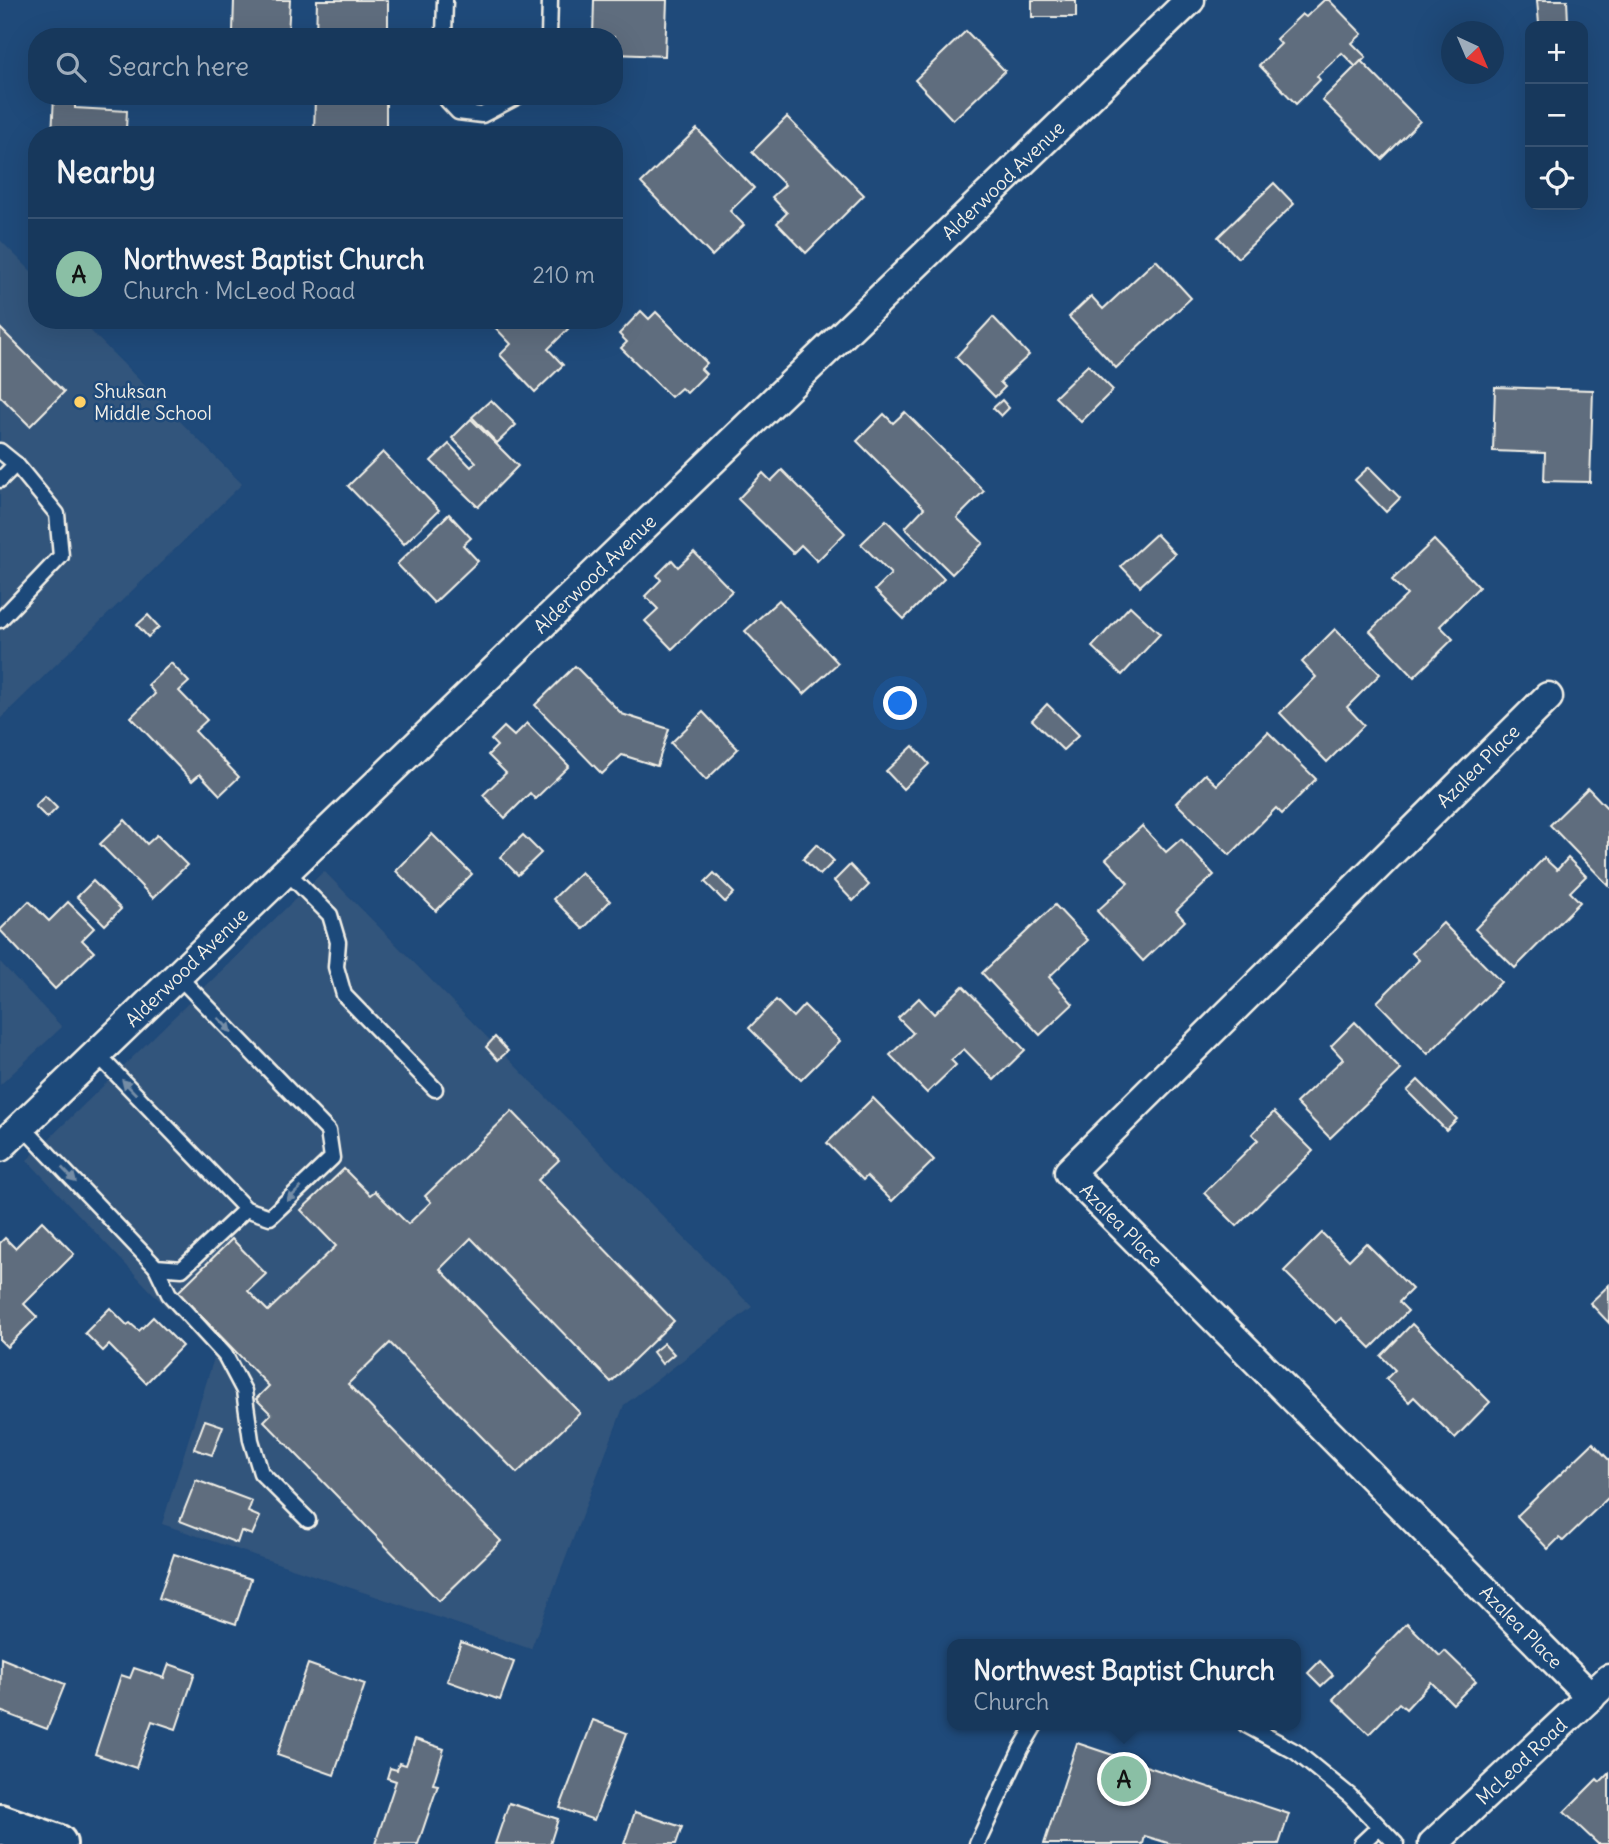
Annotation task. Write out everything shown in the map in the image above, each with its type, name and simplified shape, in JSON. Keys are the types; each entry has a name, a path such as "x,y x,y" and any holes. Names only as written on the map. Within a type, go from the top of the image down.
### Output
{"main road":[{"path":"0,1824 57,1844"}],"street":[{"name":"Alderwood Avenue","path":"0,1147 1190,0"},
{"name":"Azalea Place","path":"1548,697 1069,1172 1600,1688"},
{"name":"McLeod Road","path":"1433,1844 1600,1688"}],"lane":[{"path":"444,28 445,0"},
{"path":"549,28 550,0"},
{"path":"451,105 457,112 482,116 502,105"},
{"path":"0,451 16,464 57,514 61,556 0,620"},
{"path":"0,480 16,464"},
{"path":"286,871 330,915 338,942 336,967 344,995 435,1089"},
{"path":"97,1054 246,1209 270,1217 332,1158 328,1131 177,976"},
{"path":"22,1126 156,1267 169,1294 225,1355 244,1391 251,1440 261,1473 308,1520"},
{"path":"156,1267 182,1269 246,1209"},
{"path":"977,1844 1032,1730"},
{"path":"1255,1730 1296,1752 1350,1796 1396,1844"},
{"path":"1361,1844 1379,1826"}],"shaded area":[{"name":"Shuksan Middle School","path":"0,240 28,268 28,329 89,329 242,484 0,719"},
{"path":"324,871 752,1307 624,1405 531,1649 162,1524 214,1358 27,1160"},
{"path":"0,962 62,1027 0,1085"}],"building":[{"path":"234,0 290,0 288,28 233,28"},
{"path":"317,0 388,0 388,28 316,28"},
{"path":"594,0 667,0 665,56 623,54 623,28 593,28"},
{"path":"1032,0 1076,0 1076,17 1032,17"},
{"path":"1324,0 1329,0 1362,34 1352,43 1366,57 1356,67 1342,53 1317,76 1320,80 1296,104 1259,65 1281,44 1276,39 1302,14 1306,17"},
{"path":"1537,0 1567,0 1568,21 1539,21"},
{"path":"966,31 1005,71 953,120 915,80"},
{"path":"1361,61 1420,121 1382,159 1322,100"},
{"path":"54,105 127,111 126,126 52,126"},
{"path":"315,105 386,105 386,126 314,126"},
{"path":"787,117 864,195 806,253 777,223 787,213 772,197 785,185 752,152"},
{"path":"697,129 754,188 730,211 744,225 712,256 641,183"},
{"path":"1274,183 1294,204 1238,258 1218,237"},
{"path":"1156,260 1191,298 1116,368 1069,317 1091,296 1103,309"},
{"path":"641,311 649,319 656,312 707,363 701,369 706,374 687,393 681,388 671,397 621,348 627,342 619,334"},
{"path":"993,317 1029,355 1000,382 1005,387 995,397 956,357"},
{"path":"0,328 64,392 30,426 0,396"},
{"path":"497,329 568,329 548,349 563,365 535,392 500,355 511,344"},
{"path":"1088,365 1113,390 1081,422 1055,397"},
{"path":"1495,387 1593,390 1590,482 1544,481 1545,453 1493,451"},
{"path":"491,400 516,425 497,443 472,417"},
{"path":"1002,400 1009,408 1001,416 993,408"},
{"path":"905,412 984,491 957,518 983,543 952,574 905,528 924,508 857,441 884,414 893,423"},
{"path":"471,419 518,466 478,507 431,461 449,444 471,467 476,462 452,438"},
{"path":"383,452 439,510 404,544 348,486"},
{"path":"1369,467 1400,498 1386,512 1355,480"},
{"path":"782,470 845,533 817,561 801,545 793,553 738,499 763,473 771,481"},
{"path":"449,514 471,538 463,545 478,561 434,603 397,564"},
{"path":"886,520 944,579 904,619 875,590 891,574 861,544"},
{"path":"1156,534 1175,554 1140,586 1121,566"},
{"path":"1434,540 1479,587 1440,626 1453,639 1414,677 1370,631 1407,595 1392,580"},
{"path":"694,552 732,591 672,649 645,621 658,609 645,596 661,580 657,575 672,560 678,567"},
{"path":"779,600 838,663 804,694 745,631"},
{"path":"1130,606 1160,634 1122,675 1092,647"},
{"path":"148,615 159,627 148,637 137,625"},
{"path":"1335,629 1380,674 1347,707 1364,725 1327,762 1280,713 1316,677 1302,662"},
{"path":"171,663 189,682 179,691 207,720 195,731 239,777 220,795 200,774 192,781 131,717 155,694 148,685"},
{"path":"575,666 622,714 669,729 657,766 622,755 602,774 535,705"},
{"path":"1047,704 1079,735 1063,750 1032,720"},
{"path":"703,712 738,749 706,780 671,743"},
{"path":"527,723 569,766 535,799 530,793 505,818 483,795 506,773 488,755 497,746 491,740 504,727 514,736"},
{"path":"1268,732 1316,779 1282,814 1276,808 1230,855 1176,803 1205,774 1217,785"},
{"path":"913,746 929,764 903,789 886,771"},
{"path":"1588,788 1609,810 1609,886 1550,825"},
{"path":"45,796 57,808 47,818 35,806"},
{"path":"125,820 147,844 157,835 187,865 153,898 100,844"},
{"path":"1142,826 1166,852 1181,839 1214,875 1176,911 1185,921 1143,961 1097,911 1128,883 1106,859"},
{"path":"432,834 472,874 436,911 396,871"},
{"path":"523,835 541,853 518,875 500,857"},
{"path":"817,844 834,861 820,875 803,859"},
{"path":"1544,858 1557,870 1568,858 1586,876 1570,892 1580,902 1515,968 1475,929"},
{"path":"850,865 869,885 853,901 834,881"},
{"path":"581,872 610,901 583,929 553,899"},
{"path":"714,873 734,893 725,902 705,882"},
{"path":"93,881 121,909 105,925 77,897"},
{"path":"29,901 49,921 68,902 94,928 82,940 94,952 55,989 0,930"},
{"path":"1055,905 1088,940 1049,977 1073,1004 1040,1035 982,973"},
{"path":"1443,923 1501,982 1428,1054 1377,1002 1419,960 1412,953"},
{"path":"963,986 1025,1050 994,1080 964,1049 951,1060 956,1065 927,1093 890,1055 913,1033 898,1018 919,998 934,1014"},
{"path":"776,1000 793,1017 804,1005 840,1041 801,1080 749,1028"},
{"path":"1355,1022 1401,1070 1330,1138 1296,1103 1343,1059 1331,1046"},
{"path":"495,1037 508,1051 498,1060 486,1047"},
{"path":"1418,1080 1457,1119 1446,1130 1407,1091"},
{"path":"873,1098 934,1160 892,1201 867,1176 863,1180 827,1143"},
{"path":"512,1111 559,1160 538,1180 674,1321 611,1382 471,1238 440,1269 580,1413 517,1473 390,1343 348,1384 501,1541 439,1601 264,1421 271,1414 256,1399 269,1386 178,1292 232,1239 266,1274 248,1291 268,1311 336,1246 301,1210 344,1169 370,1195 375,1191 408,1224 431,1202 425,1196"},
{"path":"1274,1112 1313,1151 1237,1226 1204,1193 1258,1140 1252,1134"},
{"path":"42,1221 74,1254 24,1304 37,1317 7,1347 0,1340 0,1243 5,1238 15,1248"},
{"path":"1322,1233 1349,1260 1366,1243 1412,1289 1399,1302 1408,1311 1371,1348 1341,1318 1336,1323 1284,1271"},
{"path":"1609,1285 1609,1323 1590,1303"},
{"path":"110,1308 127,1325 130,1323 139,1331 153,1317 182,1346 146,1383 109,1345 103,1351 85,1333"},
{"path":"1412,1324 1490,1402 1455,1438 1414,1397 1409,1402 1386,1379 1395,1370 1381,1356"},
{"path":"664,1343 674,1354 662,1364 653,1352"},
{"path":"205,1420 223,1426 212,1455 194,1449"},
{"path":"1593,1443 1609,1460 1609,1497 1563,1541 1559,1538 1548,1549 1517,1516"},
{"path":"196,1480 252,1501 248,1512 260,1517 252,1535 241,1531 237,1543 180,1521"},
{"path":"174,1554 251,1579 236,1624 159,1598"},
{"path":"1407,1623 1440,1656 1445,1651 1476,1681 1453,1704 1431,1682 1406,1709 1399,1703 1369,1734 1333,1699"},
{"path":"461,1642 514,1662 500,1700 447,1681"},
{"path":"1,1658 65,1684 47,1729 0,1711"},
{"path":"1320,1661 1333,1675 1321,1686 1308,1673"},
{"path":"169,1664 195,1673 176,1729 152,1721 136,1768 95,1754 121,1675 130,1678 134,1668 164,1678"},
{"path":"308,1664 365,1684 334,1775 277,1755"},
{"path":"593,1720 627,1733 594,1820 560,1808"},
{"path":"415,1739 444,1749 433,1784 438,1785 418,1844 375,1844 396,1781 387,1778 390,1768 397,1770 399,1763 406,1765"},
{"path":"1077,1743 1289,1814 1279,1844 1171,1844 1145,1836 1143,1844 1044,1844"},
{"path":"1609,1773 1609,1844 1598,1844 1564,1812 1597,1779 1600,1782"},
{"path":"509,1803 558,1819 550,1844 495,1844"},
{"path":"635,1812 682,1827 676,1844 624,1844"}],"place":[{"name":"Shuksan Middle School","path":"80,402"},
{"name":"Northwest Baptist Church","path":"1124,1779"}]}
